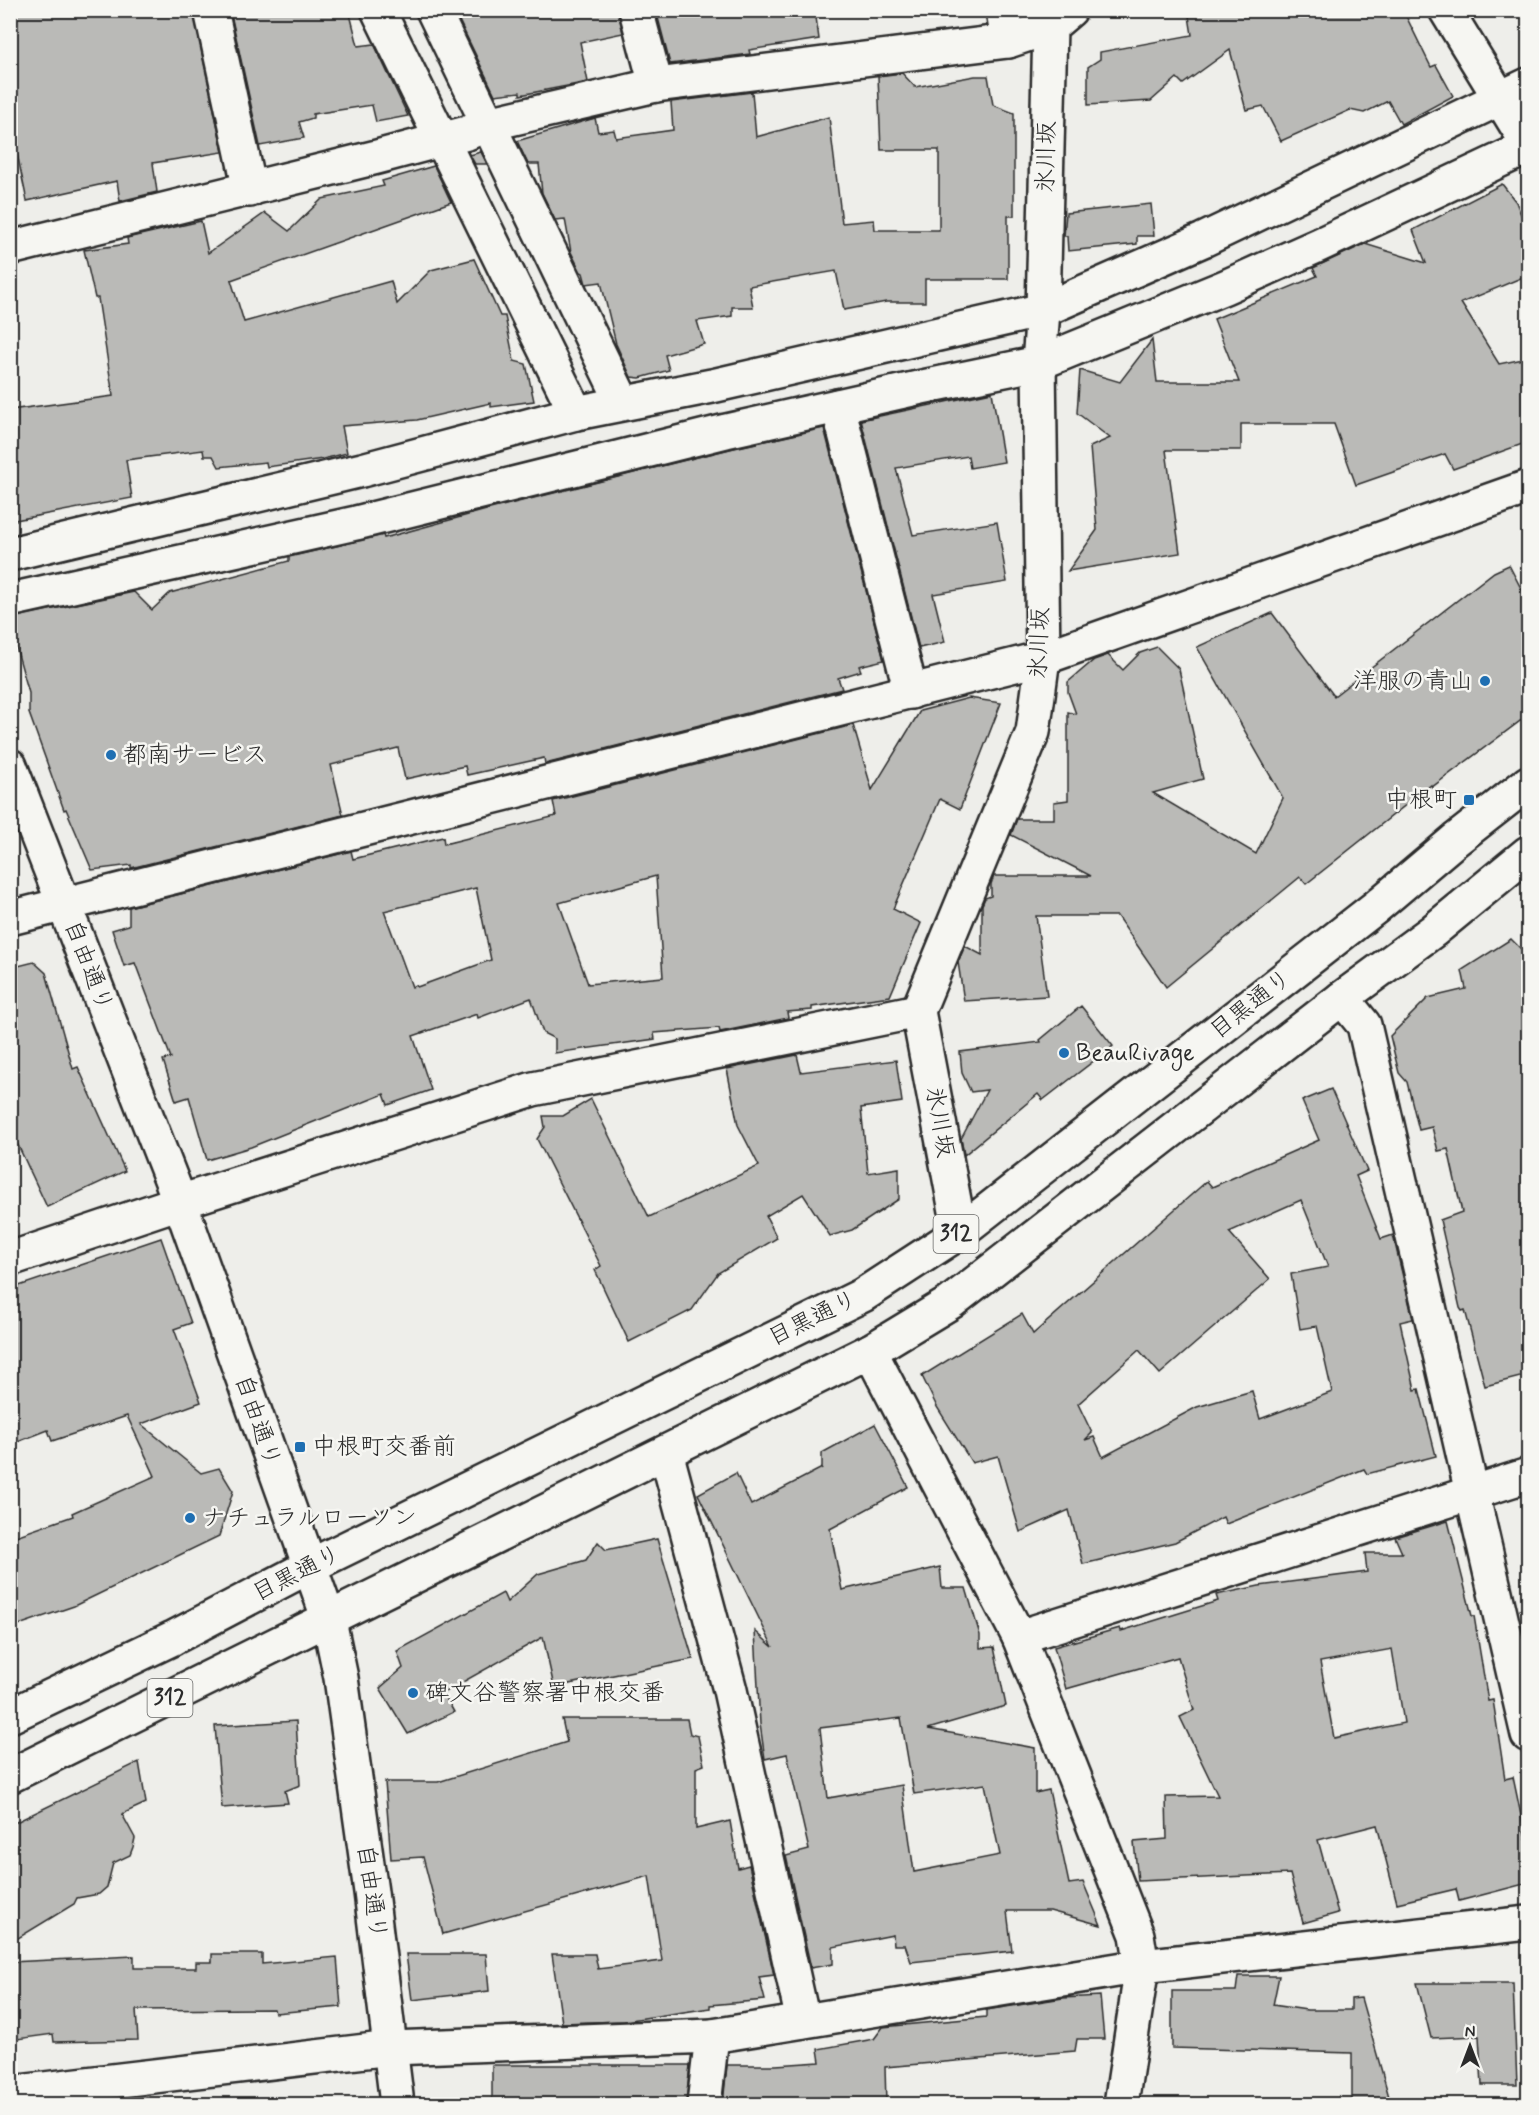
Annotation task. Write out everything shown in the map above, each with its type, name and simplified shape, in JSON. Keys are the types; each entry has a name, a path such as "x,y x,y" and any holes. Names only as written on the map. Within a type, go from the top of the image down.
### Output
{"street":[{"path":"211,10 250,190"},
{"path":"378,10 576,412"},
{"path":"433,10 623,403"},
{"path":"636,10 656,85"},
{"path":"10,600 356,523 726,431 1039,363 1308,250 1528,146 1515,92 1446,10"},
{"path":"10,248 250,190 442,140 488,124 656,85 1060,19"},
{"name":"氷川坂","path":"960,1232 918,1011 1033,732 1042,658 1039,363 1060,19"},
{"path":"10,554 351,472 576,412 712,386 1043,310 1203,240 1515,92"},
{"path":"838,406 911,692"},
{"path":"10,918 1042,658 1528,487"},
{"name":"自由通り","path":"10,766 180,1202 308,1567 329,1620 341,1678 397,2104"},
{"name":"目黒通り","path":"10,1716 173,1638 308,1567 863,1294 960,1232 1376,907 1454,841 1528,783"},
{"name":"目黒通り","path":"10,1776 870,1351 951,1302 1342,998 1433,931 1528,853"},
{"path":"1342,998 1364,1025 1528,1736"},
{"path":"10,1259 533,1089 918,1011"},
{"path":"870,1351 1019,1637 1137,1935 1142,1966 1121,2104"},
{"path":"666,1452 730,1690 803,2021"},
{"path":"1019,1637 1528,1475"},
{"path":"10,2093 391,2048 712,2036 1142,1966 1528,1923"},
{"path":"704,2104 712,2036"}],"building":[{"path":"10,10 193,10 223,152 153,163 157,192 120,201 117,181 27,201 10,120"},
{"path":"230,10 349,10 358,46 374,44 408,116 376,122 372,105 313,114 313,118 299,122 304,138 260,146"},
{"path":"454,10 618,10 623,33 580,42 588,82 520,95 520,92 495,95"},
{"path":"656,10 660,10 661,15 815,10 819,39 749,50 750,54 670,64"},
{"path":"1188,10 1403,10 1431,67 1436,65 1453,96 1401,124 1388,101 1364,113 1350,110 1281,141 1263,106 1246,110 1230,50 1183,84 1177,78 1151,101 1088,105 1088,67 1100,59 1100,52 1192,35"},
{"path":"902,73 915,87 975,76 988,76 993,105 1014,113 1014,216 1008,216 1008,279 925,279 925,302 886,302 844,310 836,271 749,286 753,307 732,307 732,316 697,321 704,344 665,355 669,370 640,378 631,377 616,344 601,282 586,284 583,273 571,252 565,219 555,220 542,193 539,164 528,164 517,141 595,118 598,132 614,130 616,138 673,130 671,102 752,92 756,137 829,117 842,223 874,220 875,230 939,230 939,150 881,150 878,76"},
{"path":"481,152 487,164 475,164 470,155"},
{"path":"434,166 451,202 231,280 244,322 391,281 397,304 431,270 474,259 500,316 505,316 514,361 526,364 534,401 491,407 491,403 417,420 342,426 347,453 323,459 267,467 266,462 219,467 213,456 204,456 203,450 126,460 132,498 10,521 10,410 113,396 98,298 95,298 84,250 128,244 127,238 201,221 208,253 265,213 289,231 322,199 384,186 382,181"},
{"path":"1502,184 1516,202 1528,232 1528,275 1461,303 1499,364 1528,358 1528,442 1453,469 1445,454 1356,485 1334,424 1241,424 1241,450 1166,450 1180,553 1068,571 1097,530 1090,447 1110,438 1077,413 1080,370 1120,382 1152,340 1157,382 1239,382 1214,319 1317,276 1313,268 1365,244 1426,263 1413,230"},
{"path":"1151,204 1154,236 1137,236 1137,244 1068,251 1067,236 1064,236 1066,213"},
{"path":"992,392 1004,462 970,468 968,456 896,468 913,535 997,522 1007,582 933,594 945,642 919,648 861,420"},
{"path":"824,428 884,660 859,666 861,671 838,678 842,689 545,764 544,758 467,775 465,766 405,779 398,748 331,765 343,815 131,868 131,865 92,870 66,809 64,810 29,713 29,693 10,626 10,618 134,592 152,610 170,593 289,561 289,557 383,535 384,538 730,449"},
{"path":"1509,565 1528,602 1528,715 1432,787 1431,785 1306,884 1300,877 1166,987 1117,916 1036,916 1047,996 964,1001 958,962 965,946 982,955 982,905 985,898 991,896 994,876 1091,876 1011,835 1017,819 1054,819 1054,802 1068,800 1068,712 1076,714 1068,692 1068,682 1094,660 1108,655 1123,670 1140,653 1157,647 1179,669 1203,779 1153,793 1256,854 1283,798 1197,647 1272,613 1334,696 1494,572"},
{"path":"969,698 1001,703 960,809 940,799 893,909 921,923 890,996 812,1007 812,1010 787,1012 788,1018 720,1032 719,1028 654,1033 655,1039 555,1053 555,1039 543,1033 531,998 478,1018 477,1014 413,1036 431,1090 388,1105 384,1094 251,1147 207,1160 189,1097 176,1101 163,1060 171,1058 135,963 124,966 112,930 129,925 129,907 351,851 353,859 443,837 444,844 556,816 553,801 853,725 872,790 920,711","holes":["656,876 663,977 588,984 559,903","476,888 491,960 412,987 384,911"]},
{"path":"1511,939 1528,956 1525,967 1528,990 1528,1375 1485,1386 1465,1310 1462,1311 1460,1308 1440,1220 1462,1212 1448,1149 1438,1151 1432,1127 1419,1130 1407,1082 1399,1073 1390,1036 1428,998 1466,989 1462,970"},
{"path":"34,962 46,973 73,1069 78,1067 125,1171 47,1207 10,1128 10,968"},
{"path":"1081,1006 1113,1046 1043,1100 1038,1094 964,1155 961,1139 987,1090 971,1092 962,1073 960,1052 1041,1042 1040,1040"},
{"path":"797,1055 801,1072 896,1060 902,1102 861,1108 868,1173 899,1168 899,1199 852,1230 830,1236 803,1194 766,1216 777,1238 718,1273 692,1310 629,1342 595,1270 601,1266 537,1139 545,1127 543,1116 563,1116 591,1099 649,1217 759,1166 738,1125 727,1069"},
{"path":"1331,1089 1367,1171 1356,1176 1381,1239 1393,1235 1413,1319 1400,1322 1415,1390 1419,1389 1436,1456 1367,1474 1364,1469 1226,1524 1223,1517 1175,1542 1083,1564 1069,1510 1020,1532 998,1456 972,1463 937,1407 922,1376 1022,1314 1033,1334 1207,1181 1212,1187 1319,1140 1302,1101","holes":["1301,1200 1328,1267 1291,1274 1300,1329 1317,1326 1332,1392 1260,1419 1252,1391 1197,1407 1103,1457 1094,1437 1085,1440 1092,1433 1078,1404 1139,1350 1160,1374 1270,1279 1229,1232"]},
{"path":"161,1238 191,1323 174,1329 201,1402 141,1424 201,1473 219,1468 233,1491 219,1536 74,1606 10,1628 10,1538 73,1516 72,1513 155,1476 127,1416 52,1441 48,1430 10,1445 10,1289"},
{"path":"875,1424 908,1487 830,1529 842,1590 940,1567 942,1588 966,1588 980,1635 980,1648 994,1647 1006,1706 928,1729 1035,1748 1035,1793 1049,1790 1069,1884 1083,1882 1101,1925 1050,1911 1007,1911 1012,1951 911,1962 905,1945 894,1945 893,1935 833,1947 833,1964 811,1968 786,1856 809,1850 787,1754 765,1759 760,1724 755,1631 773,1647 698,1494 736,1473 751,1505 822,1468 822,1453","holes":["901,1718 914,1794 985,1784 1000,1855 914,1872 902,1785 828,1798 820,1728"]},
{"path":"1448,1521 1472,1616 1474,1616 1488,1701 1493,1700 1505,1779 1513,1777 1526,1839 1528,1839 1528,1883 1459,1901 1456,1889 1397,1903 1377,1825 1318,1840 1338,1913 1303,1923 1290,1874 1138,1881 1134,1842 1167,1839 1166,1797 1218,1796 1180,1717 1194,1710 1178,1657 1066,1689 1054,1647 1120,1628 1121,1631 1218,1601 1216,1595 1259,1586 1367,1572 1365,1553 1402,1553 1395,1537","holes":["1392,1649 1404,1723 1334,1738 1320,1662"]},
{"path":"657,1539 693,1659 554,1687 543,1637 443,1693 454,1712 408,1734 380,1688 403,1668 397,1651 503,1593 507,1602 538,1574 586,1560 598,1542 606,1550"},
{"path":"562,1719 687,1719 690,1734 698,1736 704,1765 696,1768 696,1829 730,1821 738,1868 749,1865 774,1975 759,1977 765,2000 710,2005 710,2008 624,2021 562,2023 552,1954 595,1954 598,1969 662,1961 649,1876 443,1934 423,1857 391,1859 385,1782 438,1782 567,1742"},
{"path":"296,1721 300,1785 285,1791 288,1803 222,1808 215,1726"},
{"path":"139,1762 146,1803 122,1814 135,1838 130,1855 113,1863 107,1887 99,1894 77,1898 74,1904 10,1943 10,1825"},
{"path":"212,1954 262,1954 262,1964 337,1957 341,2007 275,2013 274,2009 136,2010 138,2040 54,2042 53,2034 10,2040 10,1962 134,1956 134,1968 196,1968 196,1962 212,1962"},
{"path":"406,1954 486,1954 489,1991 412,2000"},
{"path":"1238,1976 1279,1976 1273,2005 1307,2010 1351,2010 1351,1999 1361,1998 1391,2104 1352,2104 1352,2053 1172,2048 1172,1991 1236,1991"},
{"path":"1417,1983 1513,1983 1517,2085 1482,2085 1479,2036 1431,2038"},
{"path":"1100,1996 1104,2039 1077,2039 1075,2051 885,2067 886,2104 723,2104 727,2065 820,2062 818,2049 874,2039 883,2027 986,2017 986,2010 1063,1998"},
{"path":"492,2065 690,2065 686,2104 492,2104"}],"place":[{"name":"洋服の青山","path":"1485,681"},
{"name":"都南サービス","path":"111,755"},
{"name":"中根町","path":"1469,800"},
{"name":"BeauRivage","path":"1064,1053"},
{"name":"中根町交番前","path":"300,1447"},
{"name":"ナチュラルローソン","path":"190,1518"},
{"name":"碑文谷警察署中根交番","path":"413,1693"}]}
